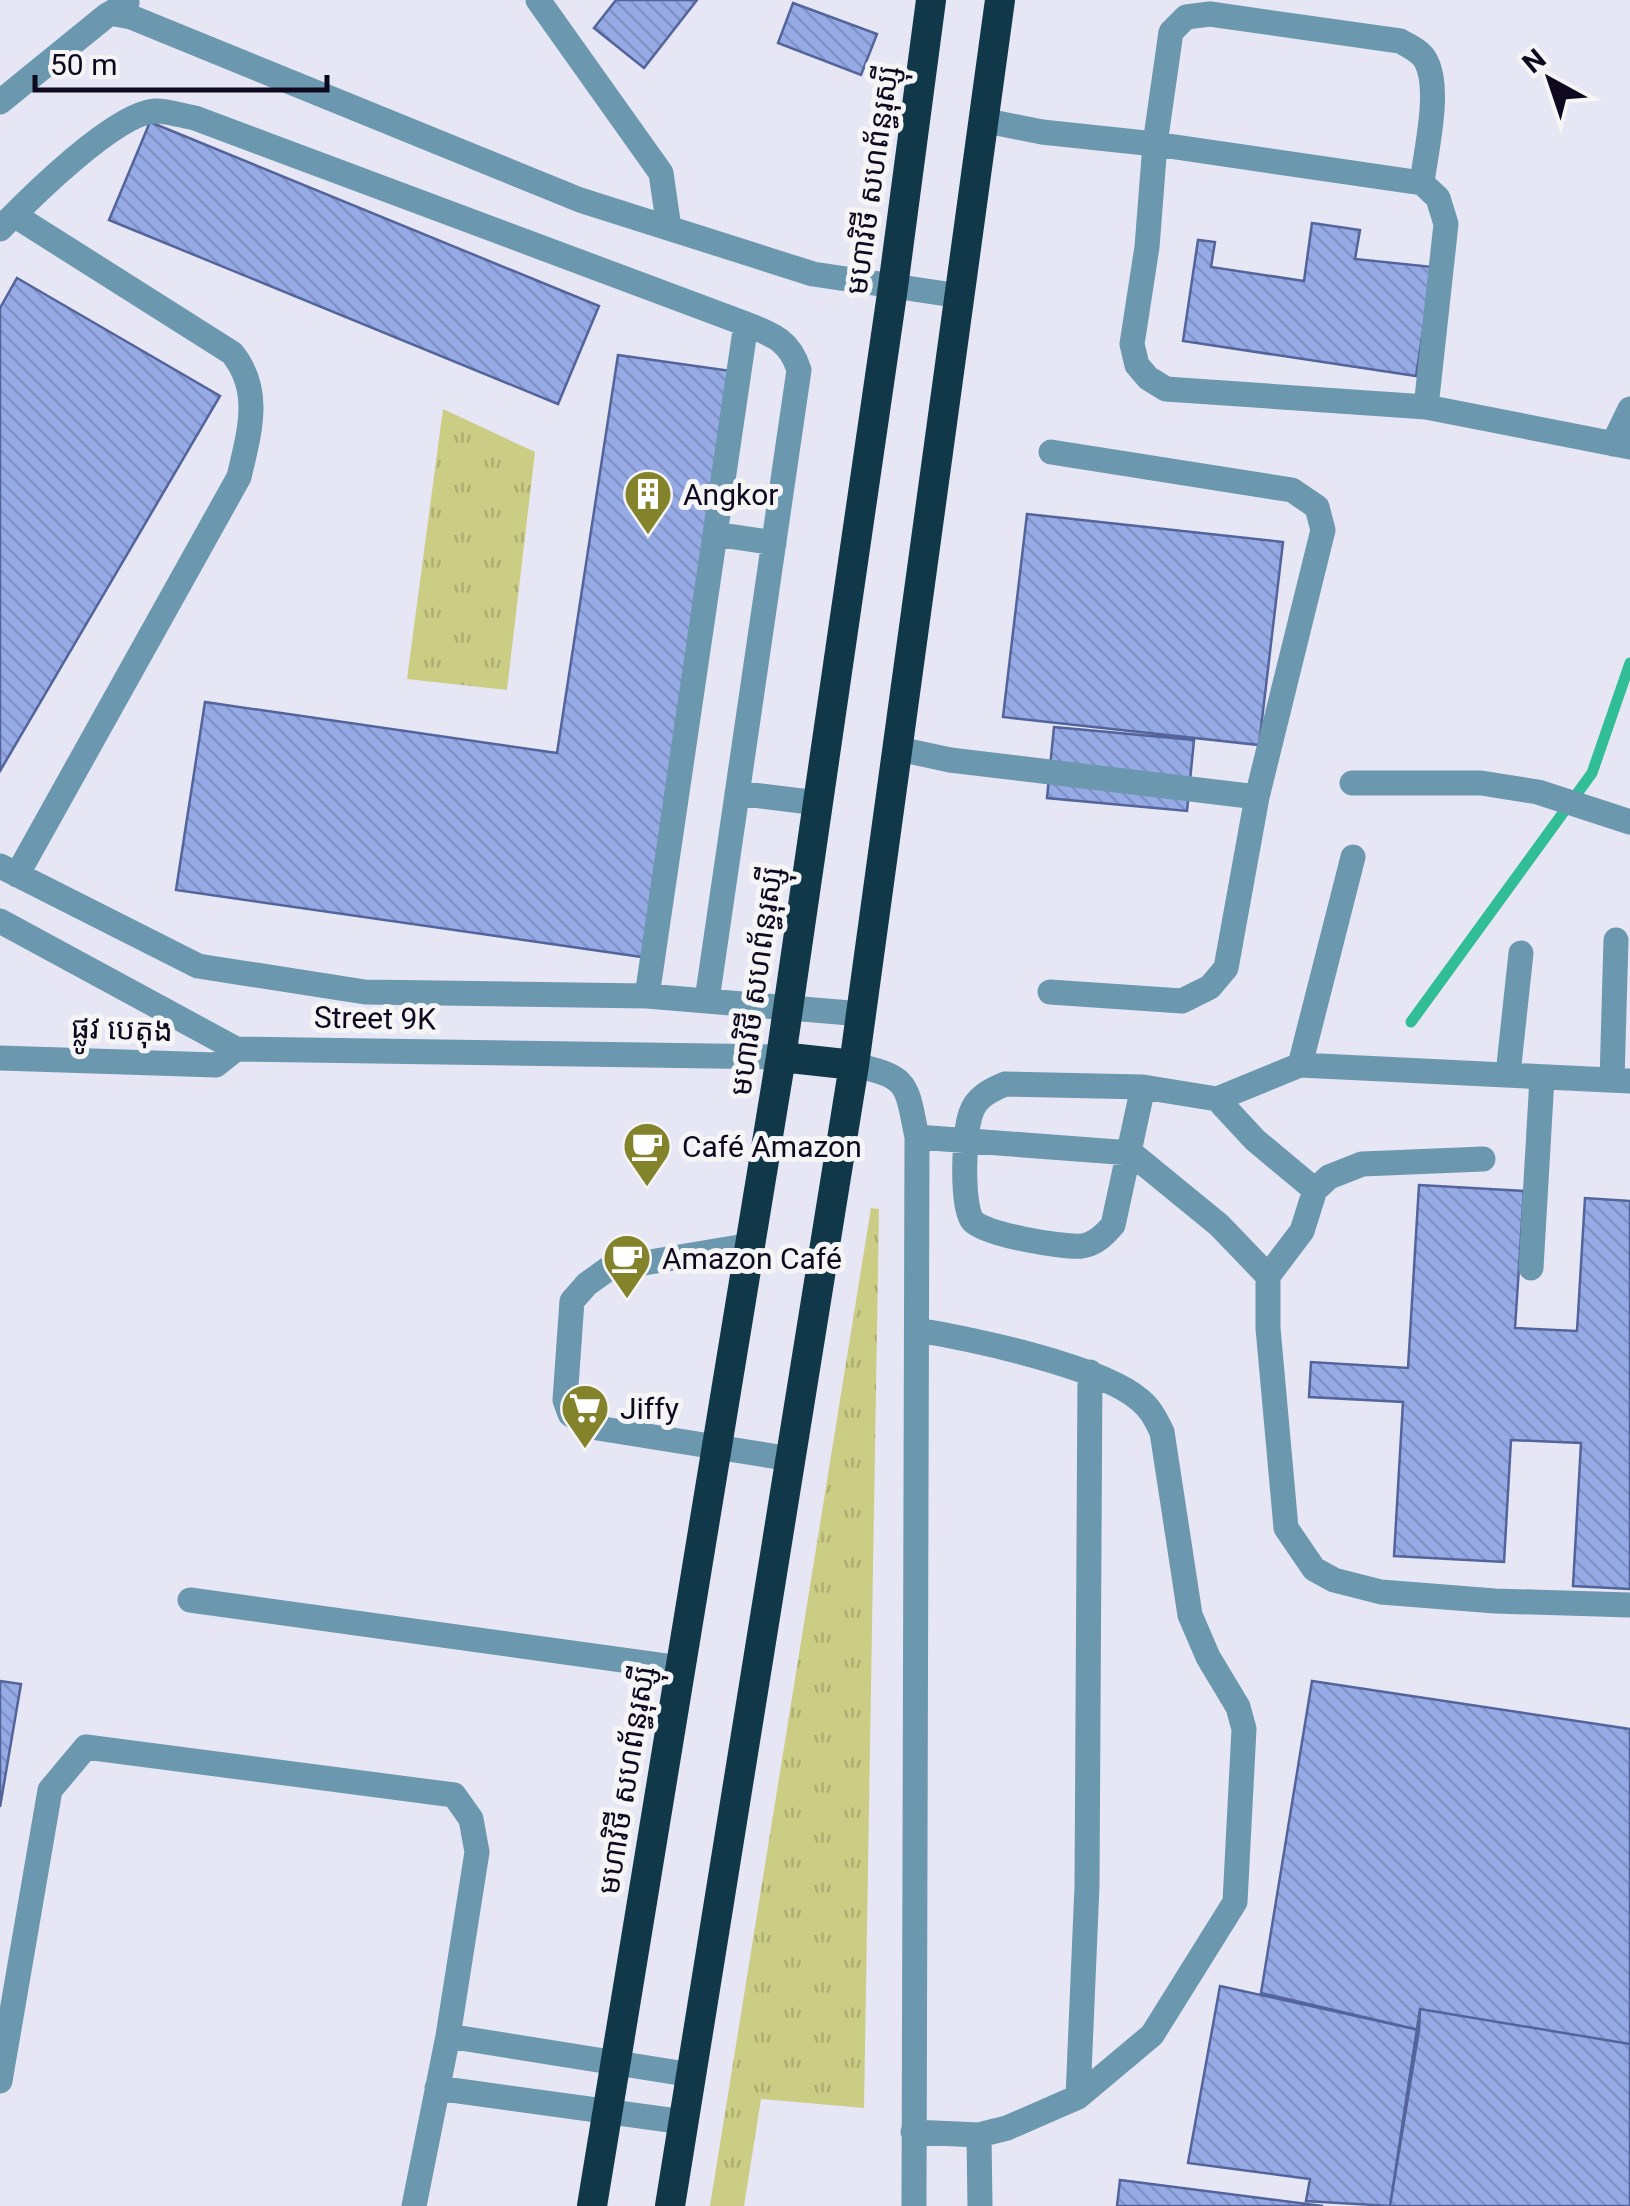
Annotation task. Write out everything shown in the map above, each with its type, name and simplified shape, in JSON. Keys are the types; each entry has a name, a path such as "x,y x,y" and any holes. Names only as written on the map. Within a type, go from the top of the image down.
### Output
{"highway":[{"name":"មហាវិថី សហព័ន្ធរុស្ស៊ី","path":"592,2206 781,1057 931,0"},
{"path":"670,2206 862,1014 1000,0"},
{"path":"781,1057 854,1065"}],"street":[{"path":"538,0 661,173 669,228"},
{"path":"0,102 106,16 123,7 130,17 580,200 814,274 960,296"},
{"path":"1422,182 1433,91 1428,62 1420,52 1400,41 1210,14 1186,17 1171,32 1155,144 1147,246 1132,344 1137,364 1148,378 1166,389 1426,408 1622,446 1630,409"},
{"path":"707,1000 799,370 793,350 746,324 195,118 155,111 126,120 38,190 7,222 232,353 251,386 252,418 239,476 8,870 198,966 365,992 648,996 862,1014"},
{"path":"982,120 1042,132 1422,182 1438,198 1446,224 1426,408"},
{"path":"648,996 746,324"},
{"path":"1050,992 1182,1000 1210,988 1226,968 1257,797 1323,530 1317,507 1292,490 1051,452"},
{"path":"716,534 774,542"},
{"path":"899,749 950,760 1257,797"},
{"path":"1352,783 1481,783 1538,792 1630,822"},
{"path":"737,793 818,803"},
{"path":"1300,1066 1352,857"},
{"name":"Street 9K","path":"0,921 236,1049 781,1057"},
{"path":"1142,1087 1113,1224 1100,1240 1082,1246 987,1232 972,1222 965,1200 971,1111 984,1093 1005,1084 1142,1087 1217,1099 1300,1066 1621,1081 1616,940"},
{"path":"1508,1074 1520,953"},
{"name":"ផ្លូវ បេតុង","path":"0,1058 216,1065 236,1049"},
{"path":"854,1065 890,1073 900,1082 908,1096 917,1137 914,2206"},
{"path":"1531,1268 1542,1078"},
{"path":"1217,1099 1254,1140 1316,1190"},
{"path":"917,1137 1131,1152 1218,1226 1268,1276"},
{"path":"1483,1159 1362,1164 1329,1177 1316,1190 1302,1232 1268,1276 1268,1328 1286,1528 1314,1568 1334,1580 1381,1592 1495,1601 1630,1605"},
{"path":"751,1245 608,1269 572,1301 565,1400 570,1414 591,1426 791,1459"},
{"path":"913,2132 979,2135 1007,2128 1078,2098 1152,2036 1196,1960 1236,1902 1244,1729 1238,1707 1208,1657 1190,1616 1162,1432 1154,1415 1142,1401 1090,1372 918,1330"},
{"path":"1078,2098 1087,1886 1090,1372"},
{"path":"190,1600 680,1668"},
{"path":"0,2081 50,1790 86,1747 454,1795 471,1819 477,1852 448,2036 414,2206"},
{"path":"448,2036 692,2075"},
{"path":"438,2088 684,2122"},
{"path":"979,2135 980,2206"}],"green space":[{"path":"443,409 535,452 507,690 407,679"},
{"path":"871,1208 879,1209 864,2108 761,2099 744,2206 710,2206"}],"building":[{"path":"616,0 697,0 644,68 594,28"},
{"path":"793,3 877,34 861,75 778,43"},
{"path":"150,122 599,306 558,404 109,220"},
{"path":"1312,223 1360,230 1355,259 1433,267 1416,376 1183,341 1198,240 1215,242 1211,267 1304,281"},
{"path":"17,278 220,396 0,771 0,308"},
{"name":"Angkor","path":"618,355 731,371 642,957 176,890 205,702 557,753"},
{"path":"1027,514 1283,542 1259,745 1003,717"},
{"path":"1054,727 1194,740 1187,811 1047,798"},
{"path":"1419,1185 1524,1191 1515,1328 1577,1331 1585,1198 1630,1201 1630,1589 1573,1586 1581,1443 1511,1440 1504,1562 1394,1556 1403,1402 1309,1397 1311,1362 1408,1368"},
{"path":"0,1681 21,1684 0,1807"},
{"path":"1312,1681 1630,1729 1630,2044 1420,2009 1419,2030 1261,1993"},
{"path":"1220,1986 1419,2030 1390,2206 1306,2201 1310,2179 1188,2163"},
{"path":"1420,2009 1630,2044 1630,2206 1390,2206"},
{"path":"1120,2180 1323,2206 1117,2206"}],"waterway":[{"path":"1411,1022 1592,773 1630,663"}],"place":[{"name":"Angkor","path":"648,536"},
{"name":"Café Amazon","path":"647,1188"},
{"name":"Amazon Café","path":"627,1300"},
{"name":"Jiffy","path":"585,1450"}]}
